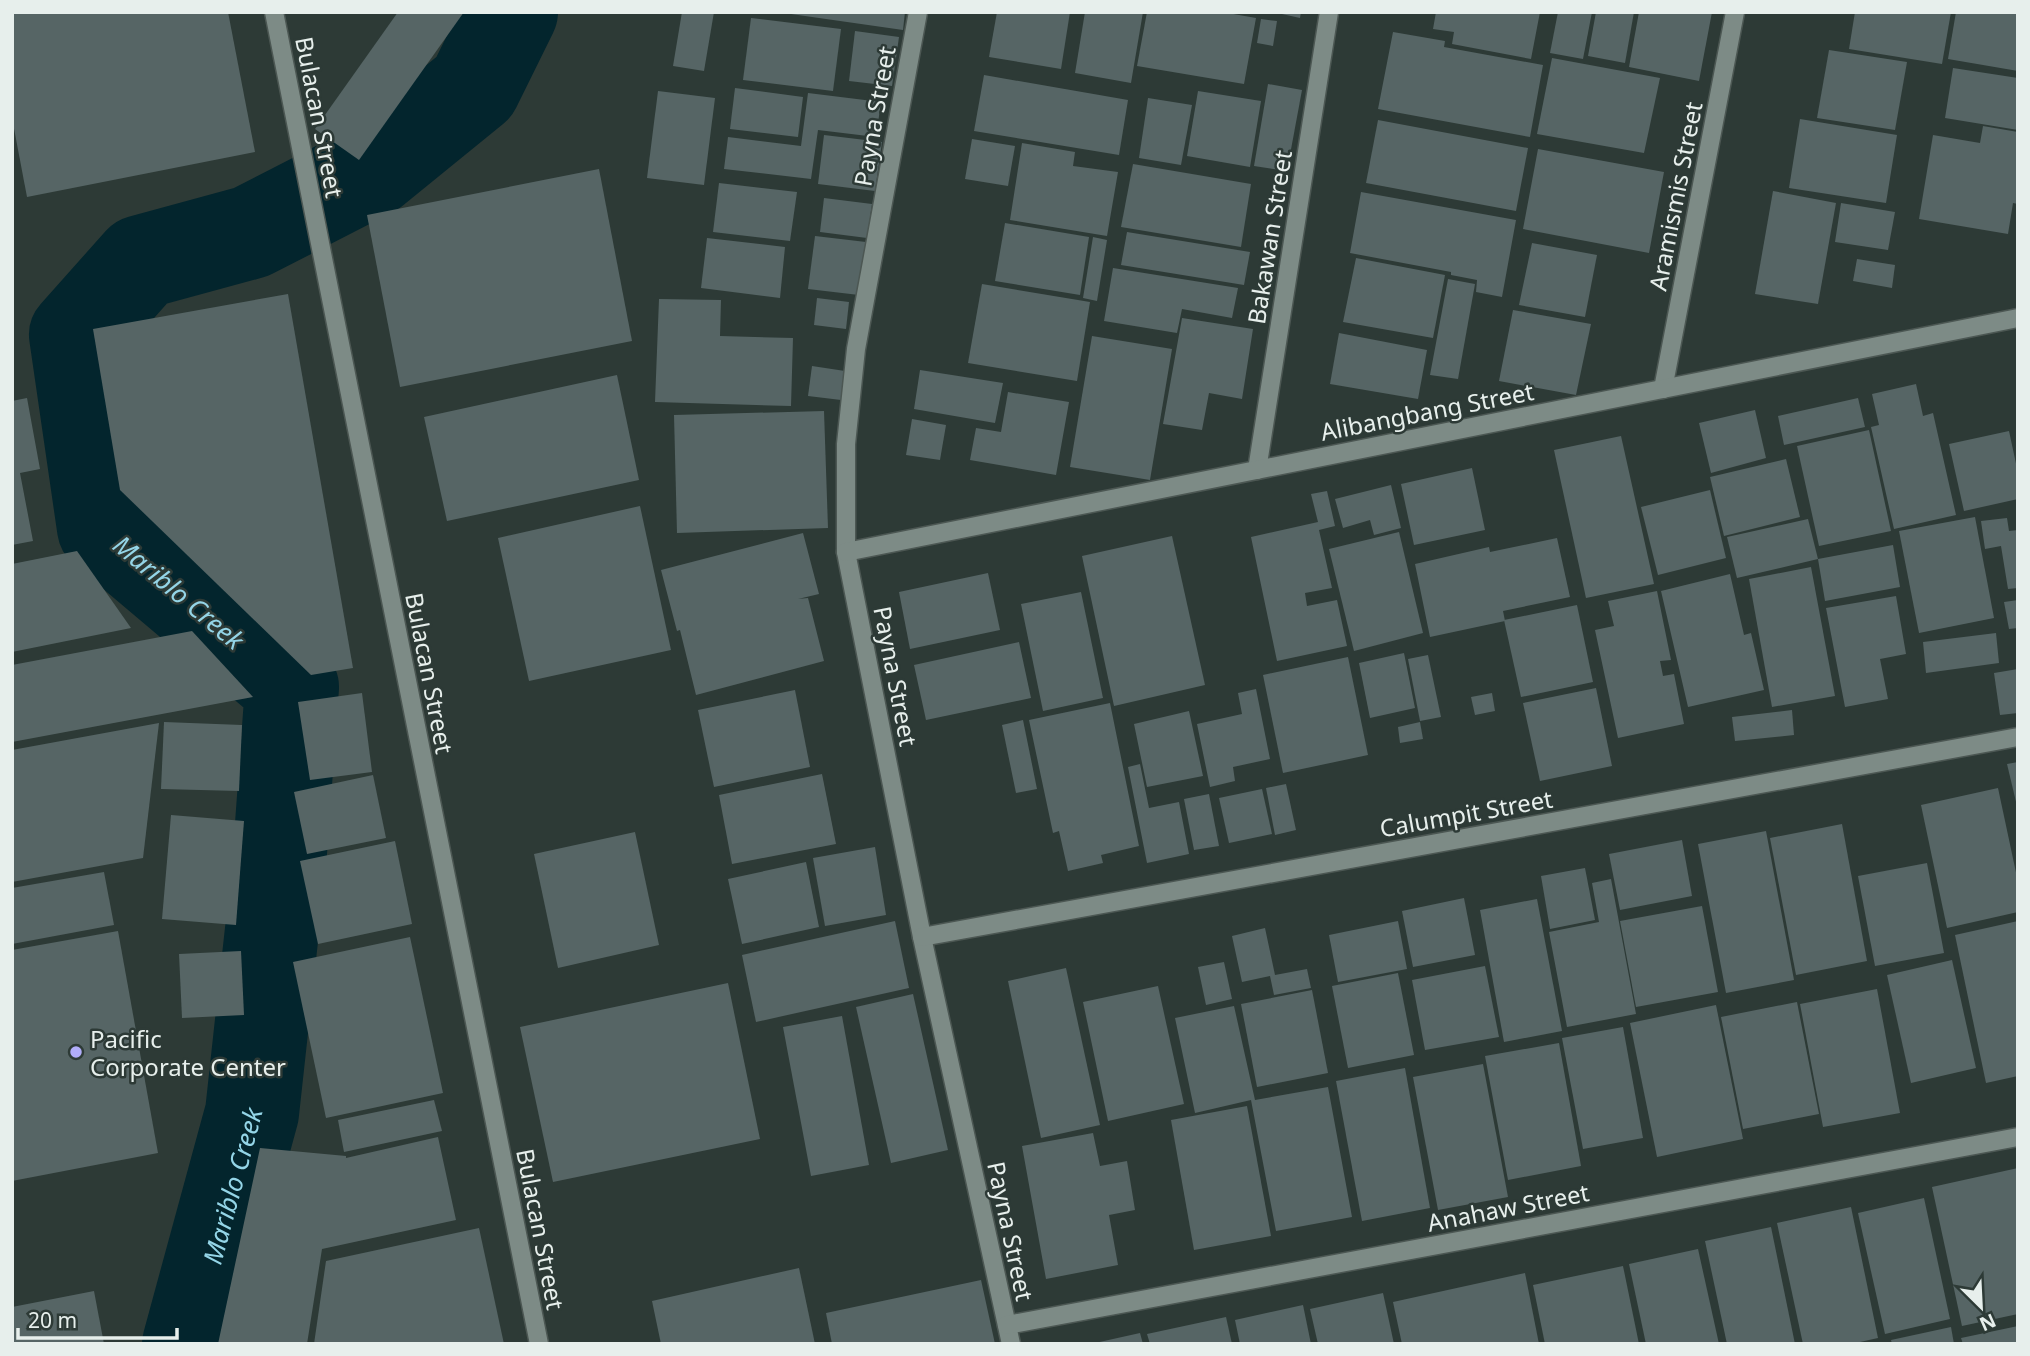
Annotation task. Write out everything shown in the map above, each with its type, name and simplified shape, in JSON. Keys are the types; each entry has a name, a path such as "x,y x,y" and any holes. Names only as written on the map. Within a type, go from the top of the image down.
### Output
{"street":[{"name":"Bulacan Street","path":"274,12 539,1344"},
{"name":"Payna Street","path":"918,12 856,349 846,444 846,552 922,937 1011,1344"},
{"name":"Bakawan Street","path":"1257,470 1329,12"},
{"name":"Aramismis Street","path":"1662,389 1735,12"},
{"name":"Alibangbang Street","path":"846,552 2018,318"},
{"name":"Calumpit Street","path":"922,937 2018,737"},
{"name":"Anahaw Street","path":"1007,1325 2018,1137"}],"building":[{"path":"12,12 228,12 255,152 27,197 12,118"},
{"path":"398,12 464,12 359,160 315,129"},
{"path":"682,12 714,12 704,71 673,66"},
{"path":"777,12 905,12 903,30"},
{"path":"997,12 1070,12 1061,69 989,57"},
{"path":"1085,12 1143,12 1131,83 1075,73"},
{"path":"1147,12 1222,12 1256,18 1244,84 1137,66"},
{"path":"1273,12 1301,12 1300,18"},
{"path":"1436,12 1540,12 1531,59 1452,44 1454,32 1433,29"},
{"path":"1558,12 1592,12 1583,59 1550,53"},
{"path":"1596,12 1634,12 1625,63 1588,56"},
{"path":"1639,12 1712,12 1699,81 1629,67"},
{"path":"1855,12 1951,12 1942,64 1849,49"},
{"path":"1956,12 2018,12 2018,71 1948,59"},
{"path":"751,18 841,29 833,91 743,80"},
{"path":"1261,19 1277,21 1273,46 1257,43"},
{"path":"855,31 899,37 892,86 849,81"},
{"path":"1393,32 1445,41 1444,47 1543,65 1530,137 1378,109"},
{"path":"1829,50 1907,62 1895,130 1817,118"},
{"path":"1552,58 1660,78 1644,153 1537,134"},
{"path":"1953,68 2018,78 2018,130 1945,118"},
{"path":"984,75 1128,100 1119,155 974,131"},
{"path":"1268,84 1302,90 1287,171 1254,166"},
{"path":"735,88 803,97 798,137 730,129"},
{"path":"658,91 715,98 704,185 647,178"},
{"path":"1198,91 1261,101 1250,167 1187,156"},
{"path":"808,93 881,102 876,137 818,130 811,179 724,169 728,137 801,146"},
{"path":"1148,98 1192,105 1181,165 1139,158"},
{"path":"1800,119 1897,135 1886,203 1789,188"},
{"path":"1378,120 1528,148 1516,211 1366,183"},
{"path":"1983,126 2018,132 2018,204 2013,203 2008,234 1919,219 1933,135 1980,143"},
{"path":"824,135 882,142 875,191 818,184"},
{"path":"972,139 1015,146 1008,186 965,179"},
{"path":"1022,143 1075,152 1073,166 1118,172 1107,236 1010,220"},
{"path":"1538,149 1664,172 1649,253 1523,229"},
{"path":"1133,164 1251,184 1241,247 1121,227"},
{"path":"599,169 632,341 400,387 367,215"},
{"path":"719,183 797,192 790,241 713,232"},
{"path":"1773,191 1836,203 1818,304 1755,294"},
{"path":"1361,192 1516,220 1502,297 1476,292 1477,280 1451,275 1451,272 1350,253"},
{"path":"824,198 872,204 867,238 820,232"},
{"path":"1841,203 1895,212 1888,250 1835,242"},
{"path":"1005,223 1089,237 1080,295 995,281"},
{"path":"1127,232 1250,252 1244,285 1121,265"},
{"path":"815,236 866,242 859,295 808,289"},
{"path":"1093,237 1107,240 1097,301 1083,298"},
{"path":"707,238 785,247 780,298 701,288"},
{"path":"1532,243 1597,255 1585,317 1519,305"},
{"path":"1356,258 1445,275 1433,338 1343,322"},
{"path":"1857,259 1895,265 1892,288 1853,281"},
{"path":"1113,268 1238,288 1232,318 1182,309 1177,333 1104,321"},
{"path":"1448,279 1475,284 1458,379 1430,375"},
{"path":"982,284 1090,302 1077,381 968,363"},
{"path":"288,294 353,668 311,675 120,490 93,329"},
{"path":"817,298 849,302 846,329 814,325"},
{"path":"659,299 721,300 720,336 793,338 791,406 655,402"},
{"path":"1513,310 1591,324 1576,395 1499,381"},
{"path":"1182,318 1253,329 1242,399 1209,393 1202,430 1163,424"},
{"path":"1339,333 1427,350 1418,399 1330,384"},
{"path":"1092,336 1172,349 1150,480 1070,467"},
{"path":"812,366 845,371 841,400 808,396"},
{"path":"920,370 1003,383 995,423 914,409"},
{"path":"617,375 639,480 447,521 424,417"},
{"path":"1916,384 1923,416 1933,413 1956,515 1894,529 1871,427 1879,425 1872,394"},
{"path":"1008,392 1069,402 1056,475 970,460 976,428 1001,432"},
{"path":"27,398 40,469 20,473 33,541 12,545 12,401"},
{"path":"1858,398 1865,427 1784,445 1778,416"},
{"path":"1755,410 1766,458 1711,473 1699,423"},
{"path":"824,411 828,528 677,533 674,415"},
{"path":"912,419 946,425 940,460 906,455"},
{"path":"1869,430 1891,531 1819,546 1797,446"},
{"path":"2009,431 2018,473 2018,499 1964,511 1949,444"},
{"path":"1621,436 1654,584 1586,598 1554,450"},
{"path":"1786,459 1800,517 1724,536 1710,477"},
{"path":"1472,468 1485,530 1414,545 1401,484"},
{"path":"1391,485 1401,528 1374,535 1370,520 1343,528 1335,499"},
{"path":"1710,490 1726,558 1658,575 1641,507"},
{"path":"1327,491 1335,526 1319,530 1332,588 1305,593 1307,606 1337,600 1347,646 1277,661 1251,537 1318,522 1311,494"},
{"path":"640,506 671,650 529,681 498,538"},
{"path":"1975,517 1994,618 1919,633 1899,531"},
{"path":"2007,518 2009,531 2018,530 2018,588 2008,589 2001,546 1985,549 1981,521"},
{"path":"1808,519 1818,559 1737,578 1727,537"},
{"path":"1399,532 1423,633 1354,651 1329,549"},
{"path":"803,533 819,594 798,599 808,598 824,661 696,695 680,630 677,631 661,570"},
{"path":"1172,536 1205,685 1114,706 1082,556"},
{"path":"1557,538 1570,597 1503,611 1505,621 1430,637 1415,564 1489,547 1490,552"},
{"path":"1893,545 1900,587 1825,601 1818,559"},
{"path":"77,551 131,628 12,652 12,564"},
{"path":"1811,567 1835,696 1772,707 1749,579"},
{"path":"988,573 1000,630 910,649 899,592"},
{"path":"1730,574 1744,635 1751,633 1764,690 1688,707 1661,591"},
{"path":"1657,591 1671,660 1660,661 1663,676 1674,674 1684,724 1618,738 1595,630 1614,626 1608,601"},
{"path":"1081,592 1103,698 1043,711 1021,604"},
{"path":"1896,596 1906,654 1880,659 1888,699 1845,707 1826,608"},
{"path":"2018,600 2018,628 2009,629 2004,602"},
{"path":"1577,605 1593,682 1521,697 1504,620"},
{"path":"192,631 253,697 12,742 12,665"},
{"path":"1996,633 1999,663 1926,673 1923,642"},
{"path":"1019,642 1031,698 926,720 914,665"},
{"path":"1404,653 1415,708 1370,718 1359,663"},
{"path":"1428,655 1441,717 1420,721 1408,659"},
{"path":"1348,657 1368,755 1283,773 1263,675"},
{"path":"2018,669 2018,713 2000,715 1994,673"},
{"path":"1596,688 1612,766 1540,781 1523,703"},
{"path":"1256,689 1270,759 1233,767 1235,781 1210,787 1197,724 1242,714 1238,693"},
{"path":"795,690 810,767 714,787 698,710"},
{"path":"362,693 372,772 310,780 298,702"},
{"path":"1492,693 1495,711 1475,715 1471,697"},
{"path":"1110,703 1139,846 1101,855 1103,863 1068,871 1059,831 1053,833 1029,720"},
{"path":"1792,710 1794,735 1735,741 1732,717"},
{"path":"1189,711 1203,776 1147,787 1134,724"},
{"path":"1023,720 1037,789 1016,793 1002,725"},
{"path":"164,722 242,725 239,791 161,789"},
{"path":"1420,722 1423,739 1400,743 1398,727"},
{"path":"159,723 143,858 12,882 12,750"},
{"path":"2018,762 2018,806 2017,806 2007,764"},
{"path":"1140,764 1149,808 1179,802 1189,854 1147,863 1128,767"},
{"path":"822,774 836,844 732,864 719,795"},
{"path":"373,775 386,838 307,854 294,792"},
{"path":"1286,784 1296,830 1275,835 1266,788"},
{"path":"1998,788 2018,882 2018,912 1947,928 1921,805"},
{"path":"1262,789 1272,834 1229,843 1219,798"},
{"path":"1209,794 1219,846 1194,850 1184,799"},
{"path":"171,815 244,821 236,925 162,919"},
{"path":"1842,824 1867,961 1796,975 1770,838"},
{"path":"1766,831 1794,980 1726,993 1698,844"},
{"path":"635,832 659,945 558,968 534,854"},
{"path":"1682,840 1692,896 1620,910 1609,854"},
{"path":"395,841 412,924 318,944 300,861"},
{"path":"875,847 886,915 825,926 813,858"},
{"path":"806,862 819,927 742,944 728,879"},
{"path":"1927,863 1944,953 1875,966 1858,876"},
{"path":"1585,868 1595,920 1550,929 1541,876"},
{"path":"104,872 114,925 12,944 12,888"},
{"path":"1611,879 1636,1014 1567,1027 1549,932 1599,922 1592,883"},
{"path":"1464,898 1475,955 1413,967 1402,911"},
{"path":"1537,899 1562,1031 1504,1042 1480,910"},
{"path":"1702,906 1718,992 1636,1007 1620,921"},
{"path":"895,921 909,988 756,1022 742,955"},
{"path":"1398,921 1407,969 1338,982 1329,935"},
{"path":"2018,921 2018,1076 1986,1083 1955,935"},
{"path":"1265,928 1275,975 1307,969 1311,988 1274,995 1270,976 1242,982 1232,936"},
{"name":"Pacific Corporate Center","path":"118,931 158,1153 12,1181 12,950"},
{"path":"410,937 443,1093 326,1118 293,962"},
{"path":"241,951 244,1015 182,1018 179,954"},
{"path":"1952,960 1976,1068 1911,1083 1887,975"},
{"path":"1224,962 1232,999 1206,1005 1198,967"},
{"path":"1485,966 1499,1037 1425,1050 1412,980"},
{"path":"1066,968 1100,1125 1041,1138 1008,981"},
{"path":"1398,973 1414,1055 1348,1068 1332,986"},
{"path":"728,983 760,1139 553,1182 520,1027"},
{"path":"1158,986 1184,1104 1108,1121 1083,1002"},
{"path":"1877,989 1900,1113 1823,1127 1800,1004"},
{"path":"1312,990 1328,1073 1257,1087 1241,1004"},
{"path":"913,994 948,1150 891,1163 856,1007"},
{"path":"1797,1002 1819,1114 1743,1129 1721,1017"},
{"path":"1716,1005 1743,1139 1657,1157 1630,1023"},
{"path":"1234,1006 1255,1100 1328,1087 1352,1217 1276,1231 1251,1100 1195,1113 1175,1018"},
{"path":"842,1016 869,1165 811,1176 783,1027"},
{"path":"1623,1027 1643,1138 1583,1149 1562,1038"},
{"path":"1559,1043 1581,1166 1508,1180 1485,1056"},
{"path":"1483,1064 1508,1197 1438,1210 1413,1077"},
{"path":"1405,1068 1430,1208 1362,1221 1336,1081"},
{"path":"434,1100 442,1131 344,1152 338,1120"},
{"path":"1247,1106 1271,1236 1194,1250 1171,1120"},
{"path":"1093,1133 1100,1166 1127,1161 1135,1210 1109,1215 1118,1265 1046,1279 1022,1146"},
{"path":"438,1137 456,1220 322,1249 307,1344 218,1344 260,1148 346,1158"},
{"path":"2018,1168 2018,1314 1962,1326 1932,1187"},
{"path":"1924,1198 1950,1319 1885,1334 1858,1213"},
{"path":"1851,1207 1878,1338 1851,1344 1803,1344 1777,1223"},
{"path":"1771,1227 1795,1344 1727,1344 1705,1241"},
{"path":"479,1228 504,1344 314,1344 326,1261"},
{"path":"1698,1249 1719,1344 1646,1344 1629,1264"},
{"path":"1623,1266 1639,1344 1545,1344 1533,1285"},
{"path":"799,1268 815,1344 661,1344 652,1301"},
{"path":"1525,1273 1539,1344 1402,1344 1393,1302"},
{"path":"981,1280 995,1344 832,1344 826,1313"},
{"path":"94,1291 104,1344 12,1344 12,1307"},
{"path":"1383,1293 1394,1344 1318,1344 1310,1309"},
{"path":"1303,1305 1311,1344 1240,1344 1235,1320"},
{"path":"1226,1317 1232,1344 1150,1344 1147,1334"},
{"path":"2018,1326 2018,1344 1963,1344 1961,1338"},
{"path":"1951,1327 1954,1344 1892,1344 1891,1340"},
{"path":"1140,1333 1143,1344 1095,1344 1095,1343"}],"waterway":[{"name":"Mariblo Creek","path":"189,1344 252,1113 279,866 292,687 104,528 76,335 141,262 251,232 372,170 474,87 511,12"}],"place":[{"name":"Pacific Corporate Center","path":"76,1052"}]}
